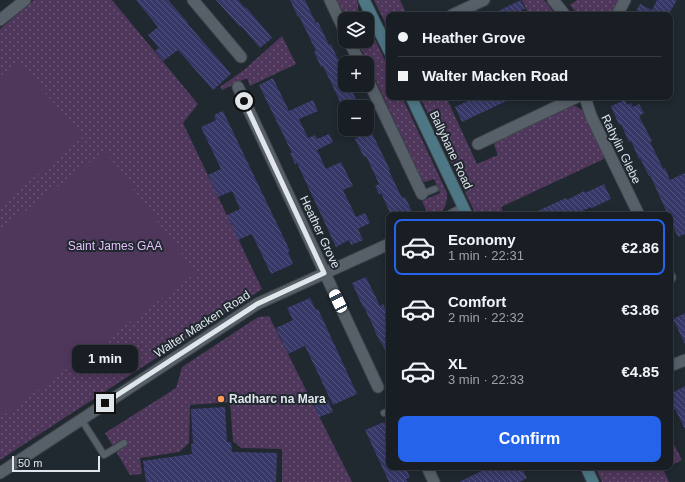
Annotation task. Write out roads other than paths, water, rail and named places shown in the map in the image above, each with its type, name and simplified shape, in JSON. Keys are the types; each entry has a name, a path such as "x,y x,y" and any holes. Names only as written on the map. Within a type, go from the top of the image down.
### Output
{"main road":[{"path":"364,0 368,12"},
{"path":"374,26 386,46"},
{"name":"Ballybane Road","path":"412,100 465,212"},
{"path":"587,470 593,482"}],"street":[{"path":"0,20 25,0"},
{"path":"193,0 241,57"},
{"path":"458,12 484,0"},
{"path":"553,0 563,12"},
{"path":"619,12 625,0"},
{"path":"331,1 338,16"},
{"name":"Heather Grove","path":"238,87 378,387"},
{"path":"374,92 422,194"},
{"path":"478,144 571,100"},
{"name":"Rahylin Glebe","path":"586,100 591,116 634,212"},
{"name":"Walter Macken Road","path":"0,473 257,304 386,245"},
{"path":"673,365 685,360"},
{"path":"429,470 434,482"}],"lane":[{"path":"422,194 435,189"},
{"path":"81,419 104,455 124,444"}],"place":[{"name":"Radharc na Mara","path":"221,399"}],"park label":[{"name":"Saint James GAA","path":"115,246"}]}
